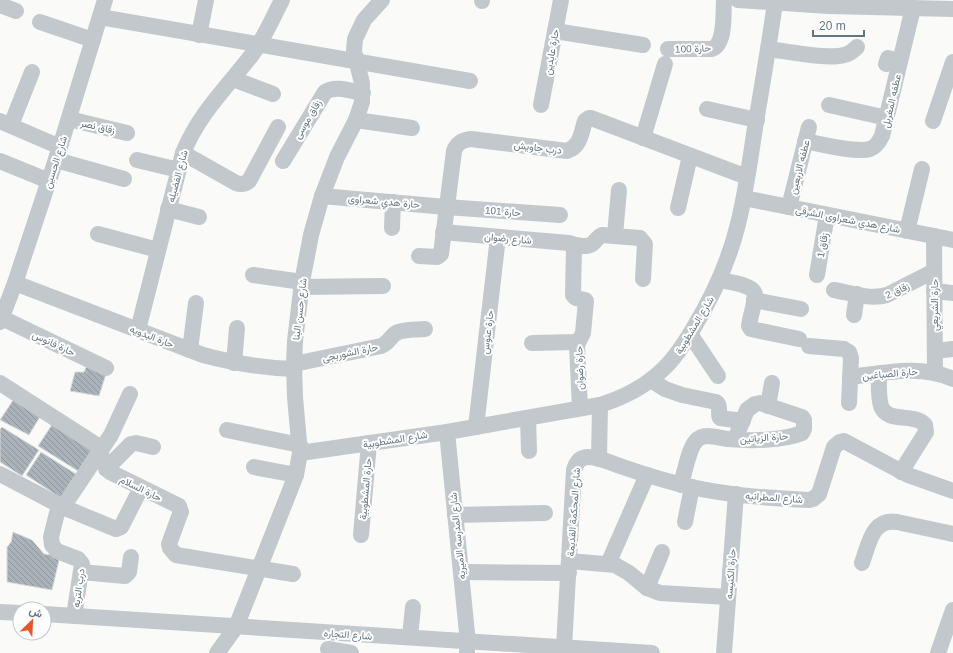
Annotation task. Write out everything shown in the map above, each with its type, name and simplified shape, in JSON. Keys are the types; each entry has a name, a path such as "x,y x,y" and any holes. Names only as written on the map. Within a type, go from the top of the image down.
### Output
{"street":[{"name":"شارع الحسين","path":"1,320 15,283 58,154 105,0"},
{"path":"199,35 206,0"},
{"name":"شارع الفضيله","path":"138,330 168,209 183,153 188,141 200,118 259,45 282,0"},
{"name":"شارع حسن البنا","path":"217,653 236,627 296,475 300,449 295,397 294,366 295,341 302,284 314,221 322,196 337,157 360,112 363,93 354,51 355,39 364,20 382,0"},
{"name":"حارة عابدين","path":"541,105 561,0"},
{"name":"حارة 100","path":"643,138 667,57 712,49 718,46 722,37 724,0"},
{"path":"738,0 828,6 915,5 953,9"},
{"name":"شارع المشطوبية","path":"300,449 369,443 447,432 600,404 616,400 633,392 661,372 673,359 690,334 719,280 730,250 748,177 768,49 772,2"},
{"path":"0,5 16,11"},
{"name":"عطفه المغربل","path":"807,134 860,150 871,149 875,146 882,136 887,118 893,62 915,5"},
{"path":"100,17 470,81"},
{"path":"40,22 93,40"},
{"path":"555,31 643,45"},
{"path":"768,49 830,57 845,55 857,47"},
{"path":"932,121 953,62"},
{"path":"32,72 5,123 58,154 124,179"},
{"path":"233,79 273,94"},
{"name":"زقاق موسى","path":"283,161 325,92 332,88 337,88 363,93"},
{"path":"829,105 887,118"},
{"path":"707,110 757,120"},
{"name":"درب جاويش","path":"419,256 437,257 440,255 454,151 460,142 465,139 567,151 576,146 579,142 585,121 589,118 748,177"},
{"name":"زقاق نصر","path":"69,120 127,133"},
{"path":"356,120 412,128"},
{"path":"183,153 236,183 243,184 249,181 278,127"},
{"name":"عطفه الاربعين","path":"789,207 807,134"},
{"path":"678,208 690,156"},
{"path":"137,160 179,170"},
{"path":"2,166 49,181"},
{"path":"907,231 922,169"},
{"path":"615,235 619,190"},
{"name":"حارة هدي شعراوى","path":"322,196 446,207"},
{"name":"شارع هدي شعراوى الشرقى","path":"744,198 953,240"},
{"path":"392,228 394,202"},
{"name":"حارة 101","path":"446,207 560,215"},
{"path":"168,209 199,217"},
{"name":"زقاق 1","path":"817,275 827,215"},
{"name":"شارع رضوان","path":"443,232 588,246 592,244 599,236 604,234 640,238 645,244 642,279"},
{"path":"98,234 158,250"},
{"name":"حارة الشريعي","path":"934,236 935,373"},
{"name":"حارة عنوس","path":"476,426 498,237"},
{"name":"حارة رضوان","path":"572,244 574,247 573,296 585,300 586,302 583,333 577,342 580,408"},
{"name":"زقاق 2","path":"834,290 873,297 887,295 934,271"},
{"path":"253,275 302,284 383,286"},
{"path":"719,280 751,288 754,292 754,300 801,309"},
{"name":"حارة البدويه","path":"15,283 190,350 234,363 271,368 294,366"},
{"path":"934,291 953,293"},
{"path":"854,315 857,294"},
{"name":"حارة الصباغين","path":"754,300 749,328 752,330 804,343 844,349 849,352 851,358 848,403"},
{"path":"190,350 196,303"},
{"name":"حارة فانوس","path":"1,320 106,368"},
{"path":"234,363 237,328"},
{"name":"حارة الشوربجى","path":"294,366 381,346 399,332 425,329"},
{"path":"690,334 718,376"},
{"path":"532,343 577,342"},
{"path":"935,351 953,349"},
{"name":"حارة الصباغين","path":"850,377 918,370 935,373 953,379"},
{"path":"879,374 880,405 885,412 893,416 920,420 926,425 926,432 901,472"},
{"name":"حارة الزياتين","path":"651,380 665,389 682,395 716,402 719,407 720,418 743,421"},
{"path":"0,383 95,444 101,451 106,469 131,444 152,447"},
{"path":"768,406 772,383"},
{"path":"61,506 111,436 130,394"},
{"name":"حارة الزياتين","path":"687,486 693,445 698,439 707,436 735,440 769,439 802,433 804,429 804,420 802,417 786,413 760,403 752,406 748,410 735,440"},
{"path":"599,459 600,404"},
{"path":"528,418 529,451"},
{"path":"227,430 300,449"},
{"name":"شارع المدرسه الاميريه","path":"447,432 467,647"},
{"name":"شارع المطرانيه","path":"599,459 647,475 687,486 736,494 809,500 813,499 819,494 834,447 840,442 848,442 901,472 953,490"},
{"name":"حارة المشطوبية","path":"361,534 369,443"},
{"name":"شارع المحكمة القديمة","path":"564,647 574,470 576,463 581,459 588,457 599,459"},
{"path":"254,467 296,475"},
{"name":"حارة السلام","path":"106,469 177,505 181,509 169,544 176,556 259,569"},
{"path":"0,474 61,506 113,529 119,529 121,527 141,488"},
{"path":"608,564 647,475"},
{"path":"685,522 687,486"},
{"name":"حارة الكنيسه","path":"724,653 736,494"},
{"name":"درب التربه","path":"61,506 51,537 52,545 61,553 75,558 82,564 74,616"},
{"path":"455,515 546,514"},
{"path":"862,562 874,531 884,522 897,522 953,534"},
{"path":"647,588 662,552"},
{"path":"81,572 125,576 129,572 131,557"},
{"name":"شارع المحكمة القديمة","path":"569,567 608,564 622,568 653,591 668,595 728,597"},
{"path":"461,572 569,567"},
{"path":"259,569 293,574"},
{"path":"410,638 413,606"},
{"path":"938,653 953,610"},
{"path":"0,612 12,613"},
{"name":"شارع التجاره","path":"52,615 410,638 467,647 564,647 652,653"},
{"path":"335,633 327,651 351,653"},
{"path":"522,648 545,653"}],"building":[{"path":"88,363 107,371 99,396 70,391 75,372 84,372"},
{"path":"19,391 47,405 29,435 0,420"},
{"path":"55,420 95,445 78,471 38,446"},
{"path":"2,427 39,450 22,476 0,462 0,429"},
{"path":"41,452 76,474 61,498 26,475"},
{"path":"13,532 32,540 44,554 60,556 52,590 7,582 7,547 11,542"}]}
